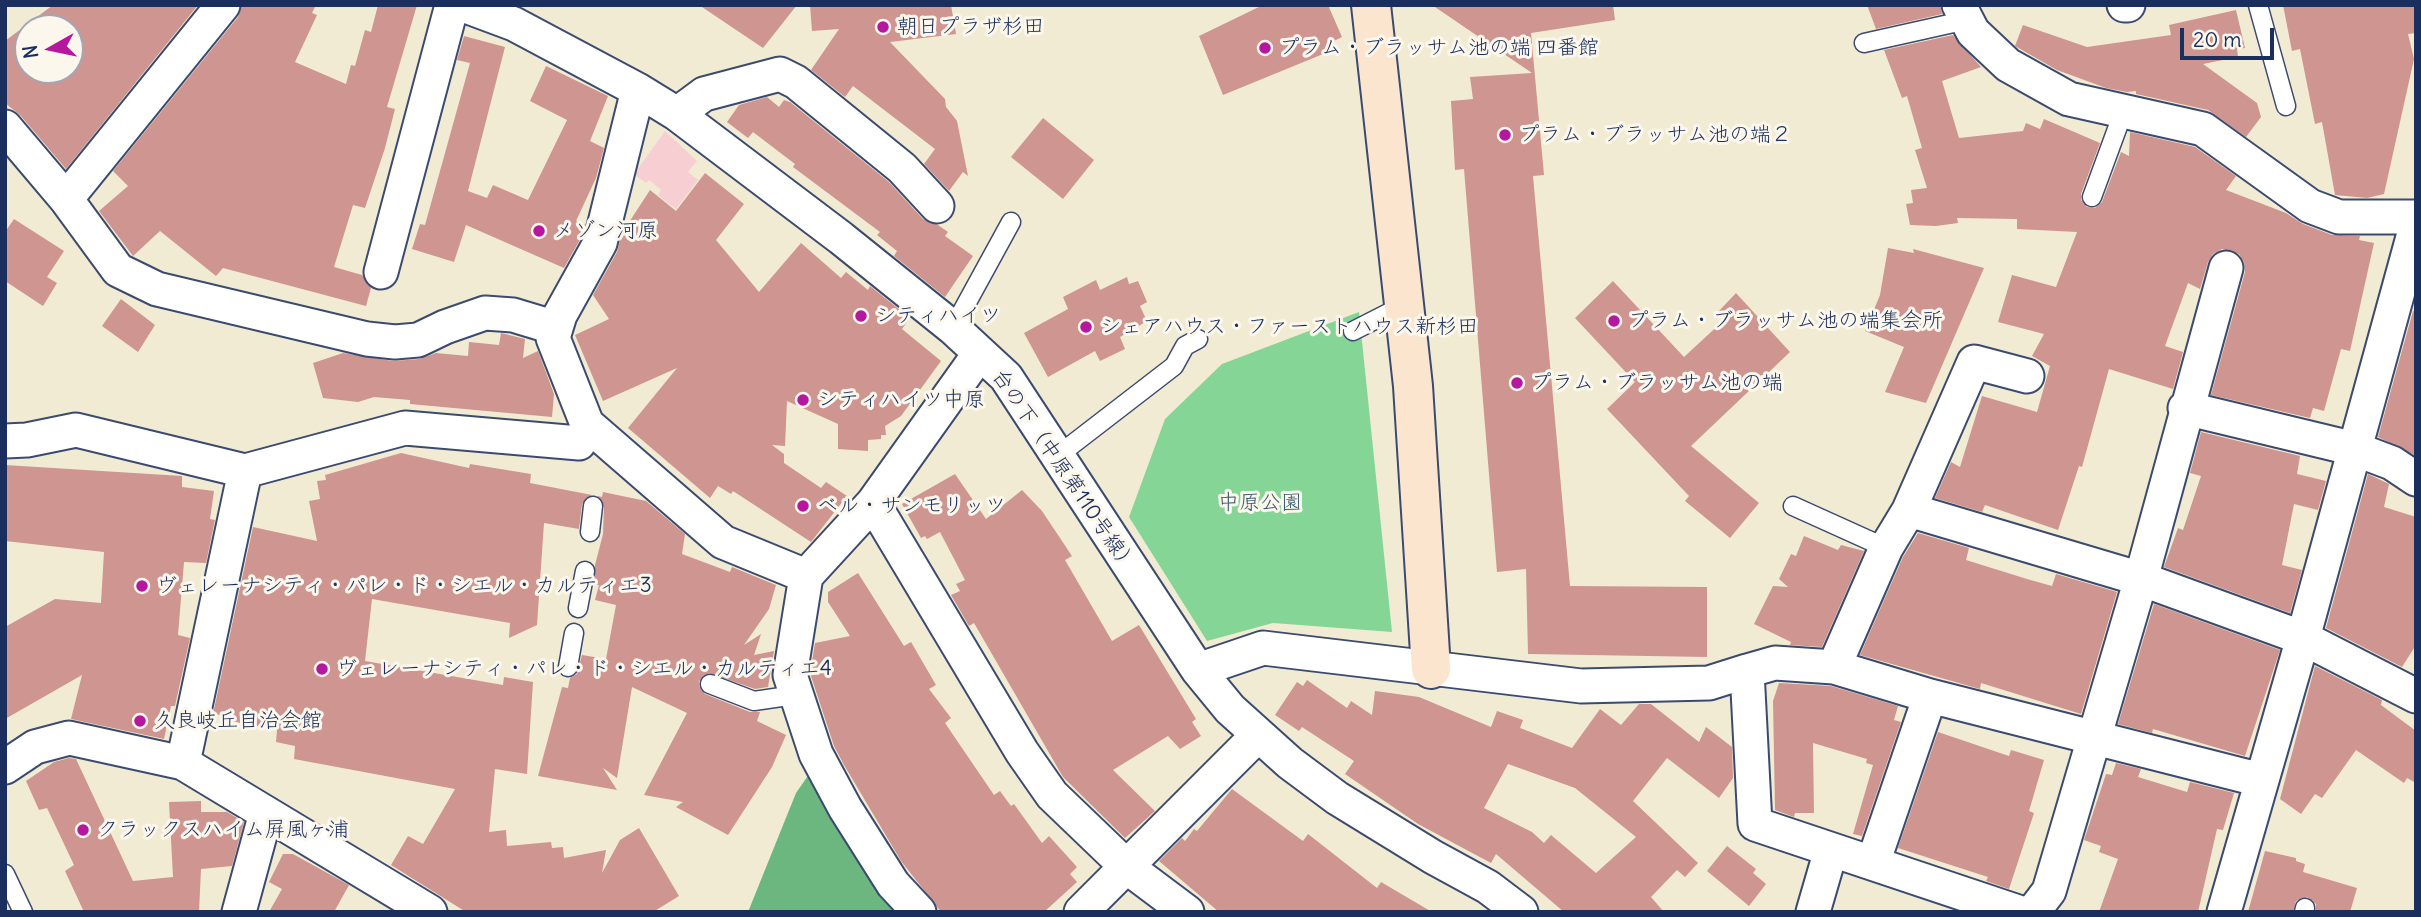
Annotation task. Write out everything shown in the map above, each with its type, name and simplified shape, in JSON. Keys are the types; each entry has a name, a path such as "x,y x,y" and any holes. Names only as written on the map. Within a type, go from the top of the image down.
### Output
{"street":[{"path":"66,199 223,5"},
{"path":"381,272 452,5"},
{"name":"台の下（中原第110号線）","path":"463,5 514,24 638,89 677,114 841,238 953,328 1006,377 1198,670 1230,709 1337,798 1433,858 1488,887 1521,912"},
{"path":"1371,5 1406,304 1431,669"},
{"path":"1963,13 1973,32 2008,65 2069,99 2203,129 2306,191 2339,217 2416,217"},
{"path":"677,114 704,94 780,74 796,82 902,168 937,206"},
{"path":"590,439 587,424 553,338 560,315 600,243 638,89"},
{"path":"5,127 66,199 118,270 183,297 367,340 418,340 444,327 485,313 513,315 556,328"},
{"path":"2224,912 2303,638 2416,226"},
{"path":"2034,912 2049,891 2141,579 2185,408 2226,268"},
{"path":"919,912 893,884 845,808 816,754 790,675 806,576 873,503 980,353"},
{"path":"1834,667 1886,548 1909,510 1974,362 2027,376"},
{"path":"2185,408 2355,449 2392,463 2416,479"},
{"path":"5,441 27,440 76,430 245,471 405,428 590,439 723,542 806,576"},
{"path":"183,764 245,471"},
{"path":"873,503 1022,752 1052,795 1126,867 1187,912"},
{"path":"1909,510 2141,579 2303,638 2416,696"},
{"path":"1198,670 1263,648 1581,686 1709,683 1775,663 1834,667 1930,696 2262,780"},
{"path":"1747,671 1755,824 2018,912"},
{"path":"1873,863 1930,696"},
{"path":"1081,912 1258,735"},
{"path":"5,767 35,747 69,738 183,764 430,912"},
{"path":"239,912 266,813"},
{"path":"1813,912 1831,850"}],"lane":[{"path":"2258,5 2286,106"},
{"path":"1864,43 1963,13"},
{"path":"2092,197 2124,110"},
{"path":"953,328 1011,222"},
{"path":"1353,331 1406,304"},
{"path":"1056,457 1174,366 1185,346 1198,339"},
{"path":"590,532 593,506"},
{"path":"1793,506 1886,548"},
{"path":"578,608 585,570"},
{"path":"568,667 574,633"},
{"path":"710,684 754,701 795,695"},
{"path":"5,874 23,912"},
{"path":"5,905 18,912"}],"shaded area":[{"path":"665,131 697,161 688,172 698,180 676,209 658,195 661,190 649,180 646,183 634,174"}],"green space":[{"name":"中原公園","path":"1359,312 1392,632 1273,623 1207,641 1129,517 1165,419 1222,364"},
{"path":"814,767 902,912 748,912 796,793"}],"building":[{"path":"53,5 198,5 66,169 20,115 5,103 5,41 14,34 14,84 84,84 84,14 41,14"},
{"path":"242,5 316,5 312,13 317,15 295,62 346,84 351,65 355,66 365,30 371,32 378,5 417,5 387,107 395,109 385,148 365,208 353,205 334,267 362,275 371,288 366,306 223,268 216,276 160,231 133,256 99,211 128,186 113,171 238,17"},
{"path":"699,5 797,5 763,48"},
{"path":"810,5 951,5 956,34 890,42 945,99 946,107 957,121 968,176 963,172 949,191 924,164 935,149 853,86 845,97 811,70 839,29 812,31"},
{"name":"プラム・ブラッサム池の端 四番館","path":"1263,5 1328,5 1342,37 1326,45 1328,52 1223,95 1199,36"},
{"path":"1432,5 1613,5 1615,20 1531,33 1544,175 1533,176 1570,586 1707,587 1707,657 1528,654 1526,569 1497,572 1464,169 1455,170 1451,101 1473,99 1470,77 1532,73"},
{"path":"1867,5 1940,5 1942,14 1876,29"},
{"path":"2283,5 2416,5 2416,33 2408,34 2414,59 2384,194 2367,198 2335,195 2322,122 2315,124 2300,49 2292,51"},
{"path":"2236,10 2245,48 2237,49 2238,57 2203,64 2257,103 2261,117 2246,137 2208,110 2136,94 2136,91 2106,88 2057,70 2015,46 2023,25 2087,47 2171,35 2169,25"},
{"path":"1953,35 1981,67 1942,81 1959,138 2023,131 2026,123 2040,129 2044,119 2100,143 2081,194 2081,200 2087,207 2095,208 2102,202 2121,152 2129,156 2130,132 2195,147 2236,176 2226,190 2286,213 2303,224 2332,235 2360,236 2359,240 2374,243 2350,351 2341,349 2324,411 2313,408 2310,418 2211,395 2245,272 2244,262 2239,254 2222,249 2213,254 2208,262 2200,289 2188,283 2165,346 2183,352 2173,389 2109,369 2082,467 2079,466 2058,530 1985,505 1982,512 1935,498 1951,462 1960,467 1982,396 2037,412 2050,366 2032,356 2044,334 1998,322 2012,275 2056,287 2077,232 2017,229 2017,219 1957,218 1958,223 1910,225 1906,204 1913,203 1911,190 1927,188 1915,150 1922,148 1907,96 1902,98 1884,50"},
{"path":"464,36 505,47 468,191 487,198 493,185 528,200 567,120 530,101 546,66 608,96 590,141 604,148 596,178 576,221 585,225 582,236 564,268 466,225 454,262 412,249 420,224 425,225 470,63 457,60"},
{"path":"767,97 779,107 784,100 790,102 889,182 923,219 948,232 945,236 973,256 945,297 894,256 897,251 877,235 880,232 793,167 795,164 753,132 748,138 727,122 739,105"},
{"path":"1043,118 1094,160 1063,199 1011,157"},
{"path":"705,173 744,204 716,240 759,292 801,243 841,278 846,272 868,290 870,286 910,318 902,329 941,361 901,416 885,426 886,435 881,435 881,439 868,440 868,451 838,449 838,424 787,401 785,446 772,445 784,454 784,463 821,488 826,482 847,496 811,542 733,491 731,494 718,486 710,498 628,428 677,368 603,401 575,335 609,319 593,295 617,252 622,233 650,190 676,211"},
{"path":"14,219 64,251 47,277 57,283 43,306 5,281 5,232"},
{"path":"1888,248 1914,253 1913,249 1984,268 1926,403 1885,392 1904,347 1865,331 1880,295"},
{"name":"シェアハウス・ファーストハウス新杉田","path":"1127,277 1129,284 1138,281 1147,302 1140,306 1147,321 1120,337 1125,349 1100,361 1095,351 1048,377 1024,333 1068,309 1063,297 1096,280 1100,290"},
{"path":"1613,281 1684,357 1724,320 1718,312 1736,293 1790,352 1691,446 1759,503 1730,538 1685,501 1689,496 1607,409 1635,382 1575,318"},
{"path":"121,299 155,325 138,352 102,326"},
{"path":"2413,311 2416,312 2416,456 2378,437"},
{"path":"501,333 525,339 523,358 538,351 554,394 552,417 410,404 410,400 374,397 358,402 323,398 313,363 343,353 393,361 420,359 436,353 468,356 469,342 499,345"},
{"path":"2201,432 2300,456 2297,474 2326,481 2318,510 2294,504 2282,565 2302,570 2290,613 2164,567 2178,528 2183,530 2201,476 2190,473"},
{"path":"401,453 469,468 470,464 531,474 530,483 592,495 582,504 579,529 544,523 537,625 509,638 510,623 372,599 365,661 503,685 504,677 533,682 527,774 495,769 489,832 506,830 507,846 551,842 552,848 563,847 564,858 606,850 602,873 620,840 639,828 679,896 653,912 466,912 391,865 408,836 423,844 455,789 294,759 295,746 276,742 277,730 220,719 220,715 213,714 253,527 317,541 309,501 320,499 317,481 326,480 325,475"},
{"name":"ヴェレーナシティ・パレ・ド・シエル・カルティエ3","path":"5,465 182,476 182,487 214,491 210,519 215,520 206,563 184,562 178,635 190,638 175,706 171,706 164,739 71,719 82,675 5,719 5,627 55,599 101,603 104,552 5,541"},
{"path":"955,474 986,519 1022,490 1042,511 1072,556 1065,560 1112,641 1139,625 1196,719 1192,722 1201,736 1180,749 1168,736 1113,770 1155,811 1125,838 1063,777 974,623 969,626 951,595 960,591 956,584 965,580 940,532 927,539 925,536 921,538 902,504"},
{"path":"2368,474 2389,484 2384,507 2416,517 2416,645 2402,667 2326,628"},
{"path":"603,492 646,501 685,534 682,554 730,572 732,567 776,585 769,609 744,645 761,634 754,655 774,651 768,687 755,689 709,673 699,681 705,694 750,712 760,712 757,721 786,735 772,767 728,835 676,807 683,802 644,795 687,713 632,687 617,778 603,768 617,790 538,776 562,687 568,688 570,678 577,674 582,655 606,659 616,605 595,600 599,585 594,584 595,565 603,534 604,507 598,496 602,497"},
{"path":"1918,533 1969,548 1966,560 2027,579 2052,586 2056,574 2117,592 2081,714 1981,683 1980,689 1860,655 1903,557"},
{"path":"1804,536 1838,550 1841,545 1864,551 1822,647 1790,645 1791,642 1754,624 1773,586 1788,587 1779,579 1791,554 1796,556"},
{"path":"858,573 904,646 911,642 936,685 929,689 951,718 945,723 994,795 1000,791 1011,806 1014,804 1042,843 1049,836 1077,867 1070,874 1077,882 1044,912 941,912 901,861 844,765 834,746 810,673 815,643 850,636 828,602 828,592"},
{"path":"2154,604 2280,650 2245,756 2153,729 2152,733 2118,724"},
{"path":"2315,666 2382,700 2381,705 2416,731 2416,783 2407,778 2404,783 2356,750 2322,798 2315,794 2301,814 2280,799"},
{"path":"1307,680 1347,708 1351,701 1372,715 1375,691 1419,697 1491,727 1497,711 1523,720 1520,728 1572,748 1600,709 1621,725 1639,704 1651,704 1699,742 1706,727 1732,747 1733,778 1719,798 1667,758 1633,801 1698,863 1685,877 1677,870 1651,897 1664,912 1564,912 1496,854 1491,863 1418,824 1345,774 1354,761 1302,727 1299,731 1275,715 1297,682 1303,686","holes":["1508,764 1575,788 1636,837 1596,873 1551,835 1544,843 1532,832 1484,808"]},
{"path":"1779,683 1831,686 1898,706 1894,720 1901,722 1862,836 1853,834 1873,765 1866,763 1867,759 1813,743 1814,813 1795,813 1794,817 1775,810 1773,701"},
{"path":"1938,732 2009,756 2011,750 2044,760 2029,811 2034,813 2009,889 1986,881 1988,877 1898,848"},
{"path":"76,759 133,881 173,877 169,802 201,801 201,812 227,812 244,822 232,866 201,869 199,912 84,912 65,871 74,865 47,808 39,810 26,781 54,762"},
{"path":"2116,763 2141,769 2138,777 2187,792 2190,782 2234,793 2223,830 2217,829 2198,912 2099,912 2118,859 2099,852 2101,846 2084,840 2106,774 2112,775"},
{"path":"1232,789 1303,841 1308,834 1377,888 1381,882 1432,912 1219,912 1159,861 1182,838 1185,841 1194,829 1197,831"},
{"path":"1727,846 1756,869 1753,873 1766,884 1749,906 1707,871"},
{"path":"2265,851 2296,858 2296,861 2305,864 2303,872 2357,888 2350,912 2316,912 2316,904 2307,897 2296,901 2293,912 2248,912"},
{"path":"283,854 293,854 349,885 334,912 269,912 282,889 269,882"}],"place":[{"name":"朝日プラザ杉田","path":"883,27"},
{"name":"プラム・ブラッサム池の端 四番館","path":"1265,48"},
{"name":"プラム・ブラッサム池の端２","path":"1505,135"},
{"name":"メゾン河原","path":"539,231"},
{"name":"シティハイツ","path":"861,316"},
{"name":"プラム・ブラッサム池の端集会所","path":"1614,321"},
{"name":"シェアハウス・ファーストハウス新杉田","path":"1086,327"},
{"name":"プラム・ブラッサム池の端","path":"1517,383"},
{"name":"シティハイツ中原","path":"803,400"},
{"name":"ベル・サンモリッツ","path":"803,506"},
{"name":"ヴェレーナシティ・パレ・ド・シエル・カルティエ3","path":"142,586"},
{"name":"ヴェレーナシティ・パレ・ド・シエル・カルティエ4","path":"322,669"},
{"name":"久良岐丘自治会館","path":"140,721"},
{"name":"クラックスハイム屛風ヶ浦","path":"83,830"}]}
